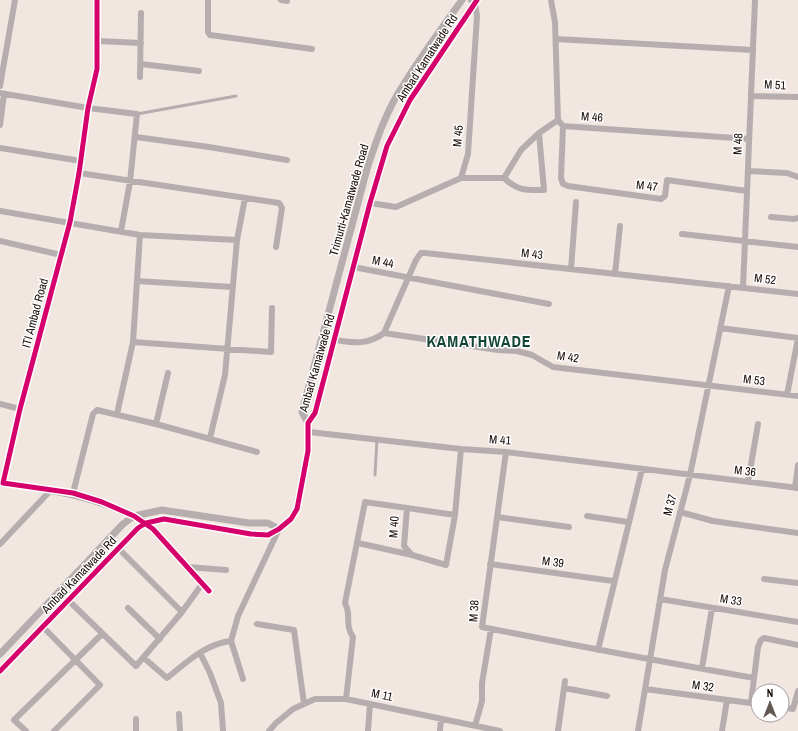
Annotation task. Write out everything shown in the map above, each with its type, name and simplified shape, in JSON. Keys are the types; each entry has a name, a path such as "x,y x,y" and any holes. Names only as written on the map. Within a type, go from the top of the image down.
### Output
{"street":[{"path":"0,86 15,0"},
{"name":"ITI Ambad Road","path":"97,0 97,69 88,108 80,173 70,222 20,409 2,483 72,493 102,502 146,522"},
{"path":"208,0 208,32 210,35 312,49"},
{"name":"Trimurti-Kamatwade Road","path":"308,423 302,412 367,169 374,148 399,93 462,0"},
{"path":"504,178 521,150 539,133 558,120 556,39 551,0"},
{"name":"M 48","path":"743,288 755,0"},
{"name":"Ambad Kamatwade Rd","path":"0,671 118,548 146,522 169,520 251,534 268,535 279,529 291,519 297,509 308,451 308,423 315,413 379,169 397,125 410,100 474,1"},
{"name":"M 45","path":"461,178 468,154 473,88 477,16 474,1"},
{"path":"140,13 140,77"},
{"path":"556,39 753,50"},
{"path":"97,41 140,43"},
{"path":"140,64 199,71"},
{"path":"0,125 2,94 88,108 137,114 136,137 130,182 121,231"},
{"name":"M 51","path":"751,96 798,97"},
{"name":"M 46","path":"558,120 563,126 749,139"},
{"name":"M 47","path":"563,126 561,178 563,184 577,189 661,199 665,196 667,180 747,190"},
{"path":"370,203 396,207 461,178 504,178 512,185 523,190 544,190 539,133"},
{"path":"136,137 287,160"},
{"path":"0,148 81,161"},
{"path":"748,171 787,173 798,177"},
{"path":"80,173 130,182 279,203 281,206 276,247"},
{"path":"210,438 224,376 237,240 245,198"},
{"path":"571,269 576,202"},
{"path":"0,211 140,235 237,240"},
{"path":"771,218 798,218"},
{"path":"615,274 620,226"},
{"path":"682,234 798,247"},
{"path":"117,414 133,342 140,235"},
{"path":"0,241 61,255"},
{"name":"M 43","path":"384,333 418,256 425,253 729,286"},
{"name":"M 44","path":"353,267 549,304"},
{"path":"137,281 232,288"},
{"name":"M 52","path":"729,286 798,294"},
{"name":"M 37","path":"638,731 665,570 690,475 729,286"},
{"path":"133,342 271,352 272,308"},
{"path":"720,328 798,338 787,395"},
{"path":"335,340 353,343 366,342 375,340 384,333"},
{"name":"M 42","path":"384,333 532,354 553,367 708,385"},
{"path":"156,424 168,373"},
{"name":"M 53","path":"708,385 798,396"},
{"path":"0,404 20,409"},
{"path":"72,493 93,414 97,410 210,438 257,452"},
{"path":"748,482 758,424"},
{"name":"M 41","path":"309,432 461,449 506,452 690,475"},
{"path":"358,543 412,555 446,565 455,515 461,449"},
{"name":"M 38","path":"506,452 482,627 650,661 702,668 754,678"},
{"path":"797,488 798,465"},
{"path":"598,650 613,582 642,469"},
{"name":"M 36","path":"690,475 797,488"},
{"path":"0,544 51,490"},
{"path":"346,699 353,637 348,629 348,610 345,603 365,502 407,508"},
{"name":"M 40","path":"412,555 404,546 407,508 455,515"},
{"name":"Ambad Kamatwade Rd","path":"0,654 123,524 134,516 151,511 170,511 249,523 268,523 279,529"},
{"path":"169,520 170,511"},
{"path":"680,512 714,521 798,533"},
{"path":"587,516 628,522"},
{"path":"497,517 569,527"},
{"path":"146,522 209,591"},
{"path":"243,679 231,642 238,616 279,529"},
{"path":"118,548 182,612"},
{"name":"M 39","path":"490,564 613,582"},
{"path":"188,567 226,570"},
{"path":"764,579 798,583"},
{"path":"68,600 136,666 182,612 202,584"},
{"name":"M 33","path":"660,599 798,622"},
{"path":"128,608 160,639"},
{"path":"702,668 712,608"},
{"path":"256,624 294,630 304,704"},
{"path":"43,626 100,685 54,731"},
{"path":"475,726 482,701 482,683 491,629"},
{"path":"26,731 14,720 102,634"},
{"path":"753,683 758,647 761,640 764,638 798,645"},
{"path":"144,658 167,678 200,653 217,643 231,642"},
{"path":"200,653 210,673 221,703 223,731"},
{"path":"558,731 565,681"},
{"path":"564,688 607,696"},
{"name":"M 32","path":"645,689 750,703"},
{"path":"795,709 798,691"},
{"name":"M 11","path":"269,731 283,717 315,699 346,699 500,731"},
{"path":"722,731 727,700"},
{"path":"368,731 370,704"},
{"path":"180,714 180,731"},
{"path":"136,718 136,731"},
{"path":"440,731 441,719"}],"lane":[{"path":"137,114 236,96"},
{"path":"374,475 377,439"}],"cycle path":[{"path":"97,0 97,69 88,108 79,173 70,222 20,409 3,483 73,493 102,502 134,516 153,529 209,591"},
{"path":"0,671 138,528 146,523 164,519 251,534 268,535 279,529 291,519 297,509 308,451 308,423 315,413 370,203 387,146 410,100 477,0"}],"district":[{"name":"KAMATHWADE","path":"479,341"}]}
